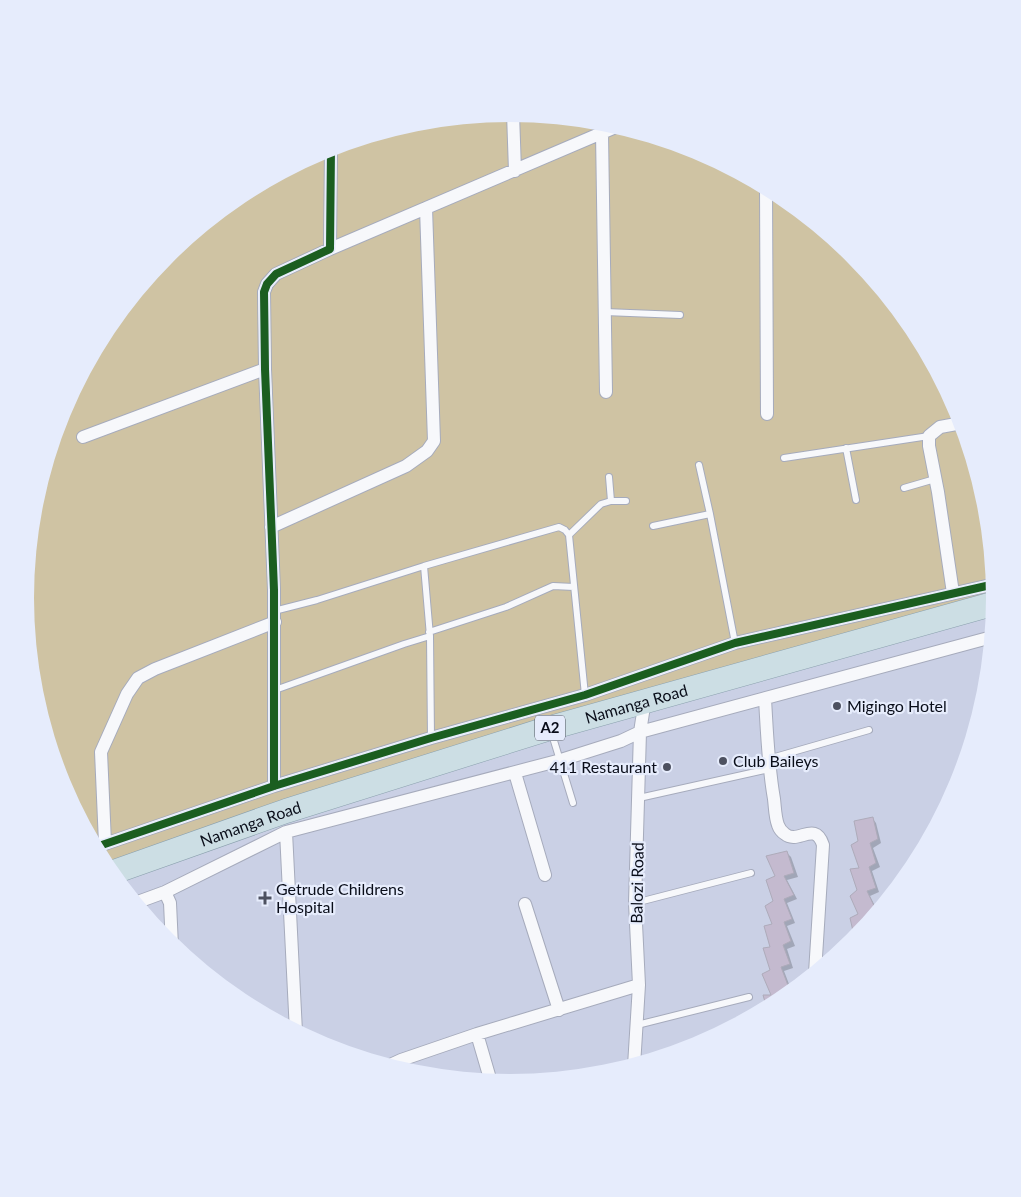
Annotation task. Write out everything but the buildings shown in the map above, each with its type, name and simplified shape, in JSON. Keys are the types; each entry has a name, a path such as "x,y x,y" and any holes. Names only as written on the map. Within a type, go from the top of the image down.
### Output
{"highway":[{"name":"Namanga Road","path":"119,870 286,812 550,728 987,606"}],"street":[{"path":"513,122 515,171"},
{"path":"274,786 275,616 265,369 264,292 267,284 276,274 330,249 606,131"},
{"path":"602,133 606,392"},
{"path":"330,249 331,157"},
{"path":"766,196 767,414"},
{"path":"271,527 406,466 427,452 434,441 426,208"},
{"path":"83,437 265,369"},
{"path":"953,593 929,446 929,436 940,427 954,424"},
{"path":"102,844 274,786 431,738 585,695 735,644 987,586"},
{"path":"100,840 101,752 126,694 138,678 275,616"},
{"path":"142,901 165,892 286,832 515,773 621,741 640,732 985,639"},
{"path":"765,699 769,764 778,826 786,836 817,834 821,838 823,845 816,964"},
{"name":"Balozi Road","path":"635,1059 639,985 635,903 640,732 645,700"},
{"path":"515,773 545,875"},
{"path":"286,832 296,1024"},
{"path":"165,892 170,903 171,934"},
{"path":"525,904 559,1010"},
{"path":"406,1063 477,1034 639,985"},
{"path":"477,1034 489,1074"}],"lane":[{"path":"604,312 680,314"},
{"path":"784,458 929,436"},
{"path":"846,448 856,500"},
{"path":"699,465 735,644"},
{"path":"609,477 612,501"},
{"path":"904,488 935,479"},
{"path":"569,535 601,504 612,501 626,501"},
{"path":"653,526 710,514"},
{"path":"275,616 317,600 424,566 560,527 569,535 585,695"},
{"path":"424,566 430,634 431,738"},
{"path":"275,690 506,607 553,586 574,587"},
{"path":"550,728 573,803"},
{"path":"639,798 769,764 869,730"},
{"path":"635,903 751,873"},
{"path":"637,1025 749,997"}],"shaded area":[{"path":"510,122 542,123 604,131 664,147 693,158 749,186 775,202 801,220 848,261 889,308 907,334 923,360 951,416 962,445 978,505 986,567 987,602 116,865 83,809 59,752 43,692 35,630 34,599 35,567 43,505 59,445 70,416 98,360 114,334 132,308 173,261 220,220 246,202 272,186 328,158 357,147 417,131 479,123"}],"cycle path":[{"path":"274,786 274,590 265,369 264,292 267,284 276,274 330,249 331,157"},
{"path":"103,845 274,786 431,738 585,695 735,643 987,586"}],"place":[{"name":"Migingo Hotel","path":"837,706"},
{"name":"Club Baileys","path":"723,761"},
{"name":"411 Restaurant","path":"667,767"},
{"name":"Getrude Childrens Hospital","path":"265,898"}]}
